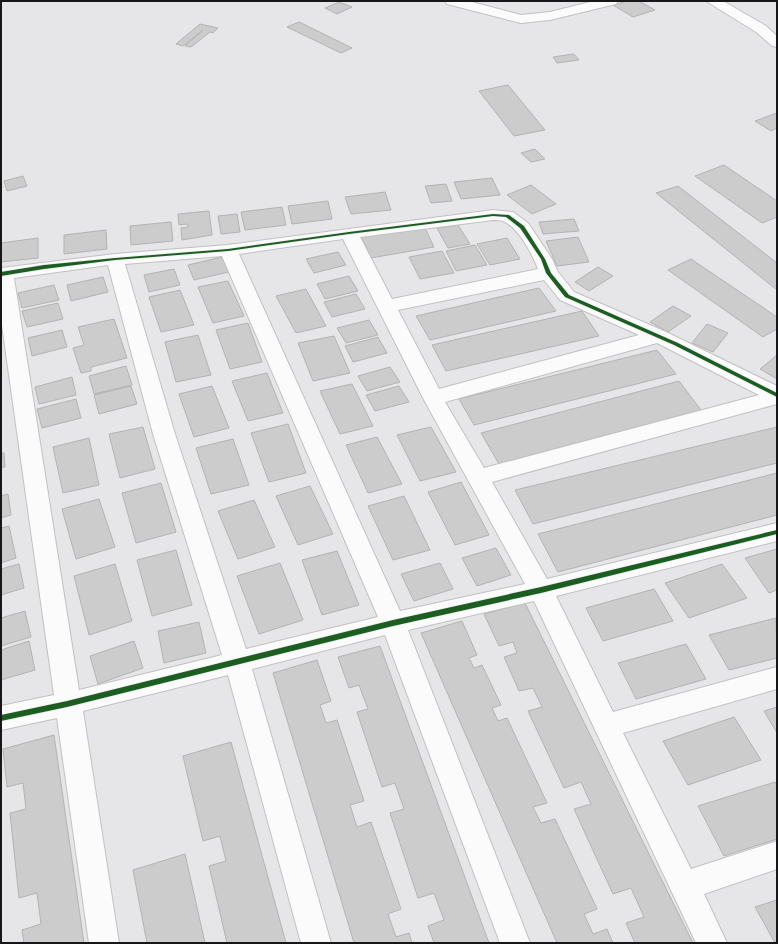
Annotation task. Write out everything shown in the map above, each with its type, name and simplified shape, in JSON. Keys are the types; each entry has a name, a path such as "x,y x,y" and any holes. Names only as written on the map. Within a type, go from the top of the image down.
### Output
{"street":[{"path":"452,1 521,19 550,16 611,1"},
{"path":"713,1 760,29 777,43"},
{"path":"104,943 2,274 44,267 115,259 228,250 493,215 507,216 522,227 543,259 549,273 567,296 659,336 777,396"},
{"path":"349,233 433,398 541,590 712,943"},
{"path":"228,250 393,623 515,943"},
{"path":"115,259 164,434 237,661 316,943"},
{"path":"386,306 549,273"},
{"path":"433,398 659,336"},
{"path":"478,478 777,396"},
{"path":"1,718 67,704 393,623 541,590 777,532"},
{"path":"606,726 777,678"},
{"path":"684,886 777,855"}],"building":[{"path":"627,1 639,1 655,10 633,17 613,5"},
{"path":"339,2 352,7 337,14 325,8"},
{"path":"299,22 352,48 341,53 287,27"},
{"path":"200,24 218,28 213,33 210,32 191,47 185,46 203,30 183,46 176,44"},
{"path":"574,54 579,60 557,63 553,57"},
{"path":"508,85 545,130 514,136 479,91"},
{"path":"777,113 777,128 771,131 755,121"},
{"path":"535,149 545,159 531,162 521,153"},
{"path":"724,165 777,201 777,217 762,223 695,176"},
{"path":"23,176 27,186 7,191 4,181"},
{"path":"492,178 500,195 461,199 454,182"},
{"path":"446,184 452,201 431,203 425,186"},
{"path":"531,185 556,204 532,214 507,195"},
{"path":"678,186 777,263 777,290 656,193"},
{"path":"385,192 391,210 351,214 345,197"},
{"path":"328,201 332,219 292,224 288,206"},
{"path":"282,207 286,225 245,230 241,212"},
{"path":"209,211 212,235 182,240 181,228 188,227 188,224 179,225 178,214"},
{"path":"237,214 240,232 221,234 218,216"},
{"path":"574,219 579,231 543,234 539,222"},
{"path":"171,222 173,241 131,245 130,226"},
{"path":"458,225 470,244 448,248 437,228"},
{"path":"424,226 434,247 371,258 361,237"},
{"path":"106,230 107,249 64,254 64,235"},
{"path":"578,237 589,262 557,266 546,241"},
{"path":"38,238 38,258 1,262 1,243"},
{"path":"507,238 520,259 490,265 477,244"},
{"path":"475,245 487,265 456,271 446,251"},
{"path":"442,251 454,273 420,279 409,257"},
{"path":"338,252 346,265 314,273 306,259"},
{"path":"222,257 229,272 194,280 188,265"},
{"path":"691,259 777,317 777,329 763,337 668,270"},
{"path":"598,267 613,276 589,291 575,282"},
{"path":"174,269 180,285 149,292 144,275"},
{"path":"349,276 358,291 325,299 317,284"},
{"path":"103,277 108,292 71,301 67,285"},
{"path":"228,281 244,316 213,323 198,287"},
{"path":"54,285 59,300 22,308 18,293"},
{"path":"539,288 556,311 430,340 416,316"},
{"path":"306,289 326,326 296,333 276,296"},
{"path":"180,290 194,325 161,332 149,297"},
{"path":"356,294 365,309 332,317 324,302"},
{"path":"58,303 63,319 27,327 22,311"},
{"path":"673,306 691,316 668,332 650,322"},
{"path":"582,311 599,336 446,371 432,345"},
{"path":"114,319 127,358 91,367 91,371 81,373 73,348 84,345 78,327"},
{"path":"369,320 378,335 346,343 337,328"},
{"path":"248,323 262,362 230,369 216,330"},
{"path":"707,324 728,333 713,352 692,343"},
{"path":"62,330 67,347 32,356 28,338"},
{"path":"198,335 211,375 176,382 165,342"},
{"path":"334,336 350,373 313,381 298,343"},
{"path":"378,337 387,353 353,362 345,346"},
{"path":"657,350 676,374 474,425 459,399"},
{"path":"777,355 777,379 760,369"},
{"path":"126,366 132,385 94,394 89,376"},
{"path":"390,367 400,382 367,391 358,376"},
{"path":"267,373 283,413 248,421 232,381"},
{"path":"72,377 76,395 39,404 35,387"},
{"path":"679,381 701,410 499,464 481,433"},
{"path":"352,384 373,426 340,434 320,391"},
{"path":"131,386 137,404 99,414 94,395"},
{"path":"212,386 229,428 194,437 179,394"},
{"path":"399,386 409,402 375,411 366,395"},
{"path":"76,399 81,418 42,428 37,409"},
{"path":"288,424 306,473 269,482 251,433"},
{"path":"143,427 155,469 120,478 109,434"},
{"path":"431,427 456,472 420,481 397,435"},
{"path":"777,427 777,463 533,524 515,490"},
{"path":"377,437 402,484 368,493 346,445"},
{"path":"89,438 99,485 63,493 53,447"},
{"path":"233,439 249,485 211,494 196,448"},
{"path":"1,453 4,453 5,467 1,467"},
{"path":"777,473 777,515 558,572 538,534"},
{"path":"461,482 489,535 455,545 428,492"},
{"path":"161,483 176,532 136,543 122,493"},
{"path":"310,486 333,534 298,545 276,496"},
{"path":"8,494 11,515 1,518 1,496"},
{"path":"404,496 430,550 393,560 368,506"},
{"path":"99,499 115,547 76,559 62,509"},
{"path":"254,500 275,547 238,559 218,511"},
{"path":"9,526 16,558 1,563 1,528"},
{"path":"496,548 511,575 477,586 462,558"},
{"path":"777,549 777,590 769,593 745,558"},
{"path":"176,550 192,605 152,616 137,560"},
{"path":"337,551 359,605 322,615 302,560"},
{"path":"280,563 303,620 259,634 237,576"},
{"path":"440,563 453,589 414,601 401,574"},
{"path":"19,564 24,588 1,595 1,569"},
{"path":"115,564 132,621 89,635 74,576"},
{"path":"722,564 747,598 689,618 665,583"},
{"path":"654,589 673,621 603,641 586,608"},
{"path":"525,603 693,943 635,943 626,923 644,917 631,888 613,894 574,809 591,804 581,782 564,788 528,711 542,707 533,688 519,691 504,657 517,653 513,642 499,646 484,614"},
{"path":"25,611 31,637 1,646 1,618"},
{"path":"776,618 777,658 729,670 709,635"},
{"path":"462,621 477,655 469,658 474,668 482,665 501,705 492,708 498,721 507,718 547,803 533,807 541,823 555,819 597,909 584,914 593,934 607,929 613,943 557,943 421,633"},
{"path":"199,622 206,653 164,663 158,631"},
{"path":"29,641 35,670 1,680 1,650"},
{"path":"134,641 143,668 98,684 90,656"},
{"path":"686,644 706,679 636,699 618,663"},
{"path":"380,646 489,943 434,943 428,926 444,920 434,893 418,898 390,813 404,809 395,783 382,787 357,712 368,709 359,685 349,688 338,657"},
{"path":"317,660 331,701 320,705 326,723 337,720 364,801 350,805 357,827 371,822 401,909 388,914 396,937 409,933 412,943 354,943 273,673"},
{"path":"777,707 777,733 764,711"},
{"path":"734,717 761,760 688,785 663,741"},
{"path":"54,735 84,943 24,943 22,930 41,924 37,893 19,898 10,813 26,809 23,783 7,787 3,749"},
{"path":"231,742 286,943 227,943 209,866 226,861 220,836 203,841 183,756"},
{"path":"775,782 777,785 777,839 724,856 698,806"},
{"path":"185,854 205,943 147,943 133,870"},
{"path":"777,900 777,943 775,943 755,907"}],"cycle path":[{"path":"1,274 44,267 115,259 228,250 493,215 507,216 522,227 543,259 549,273 567,296 676,344 777,395"},
{"path":"1,718 67,704 393,623 541,590 777,532"}]}
